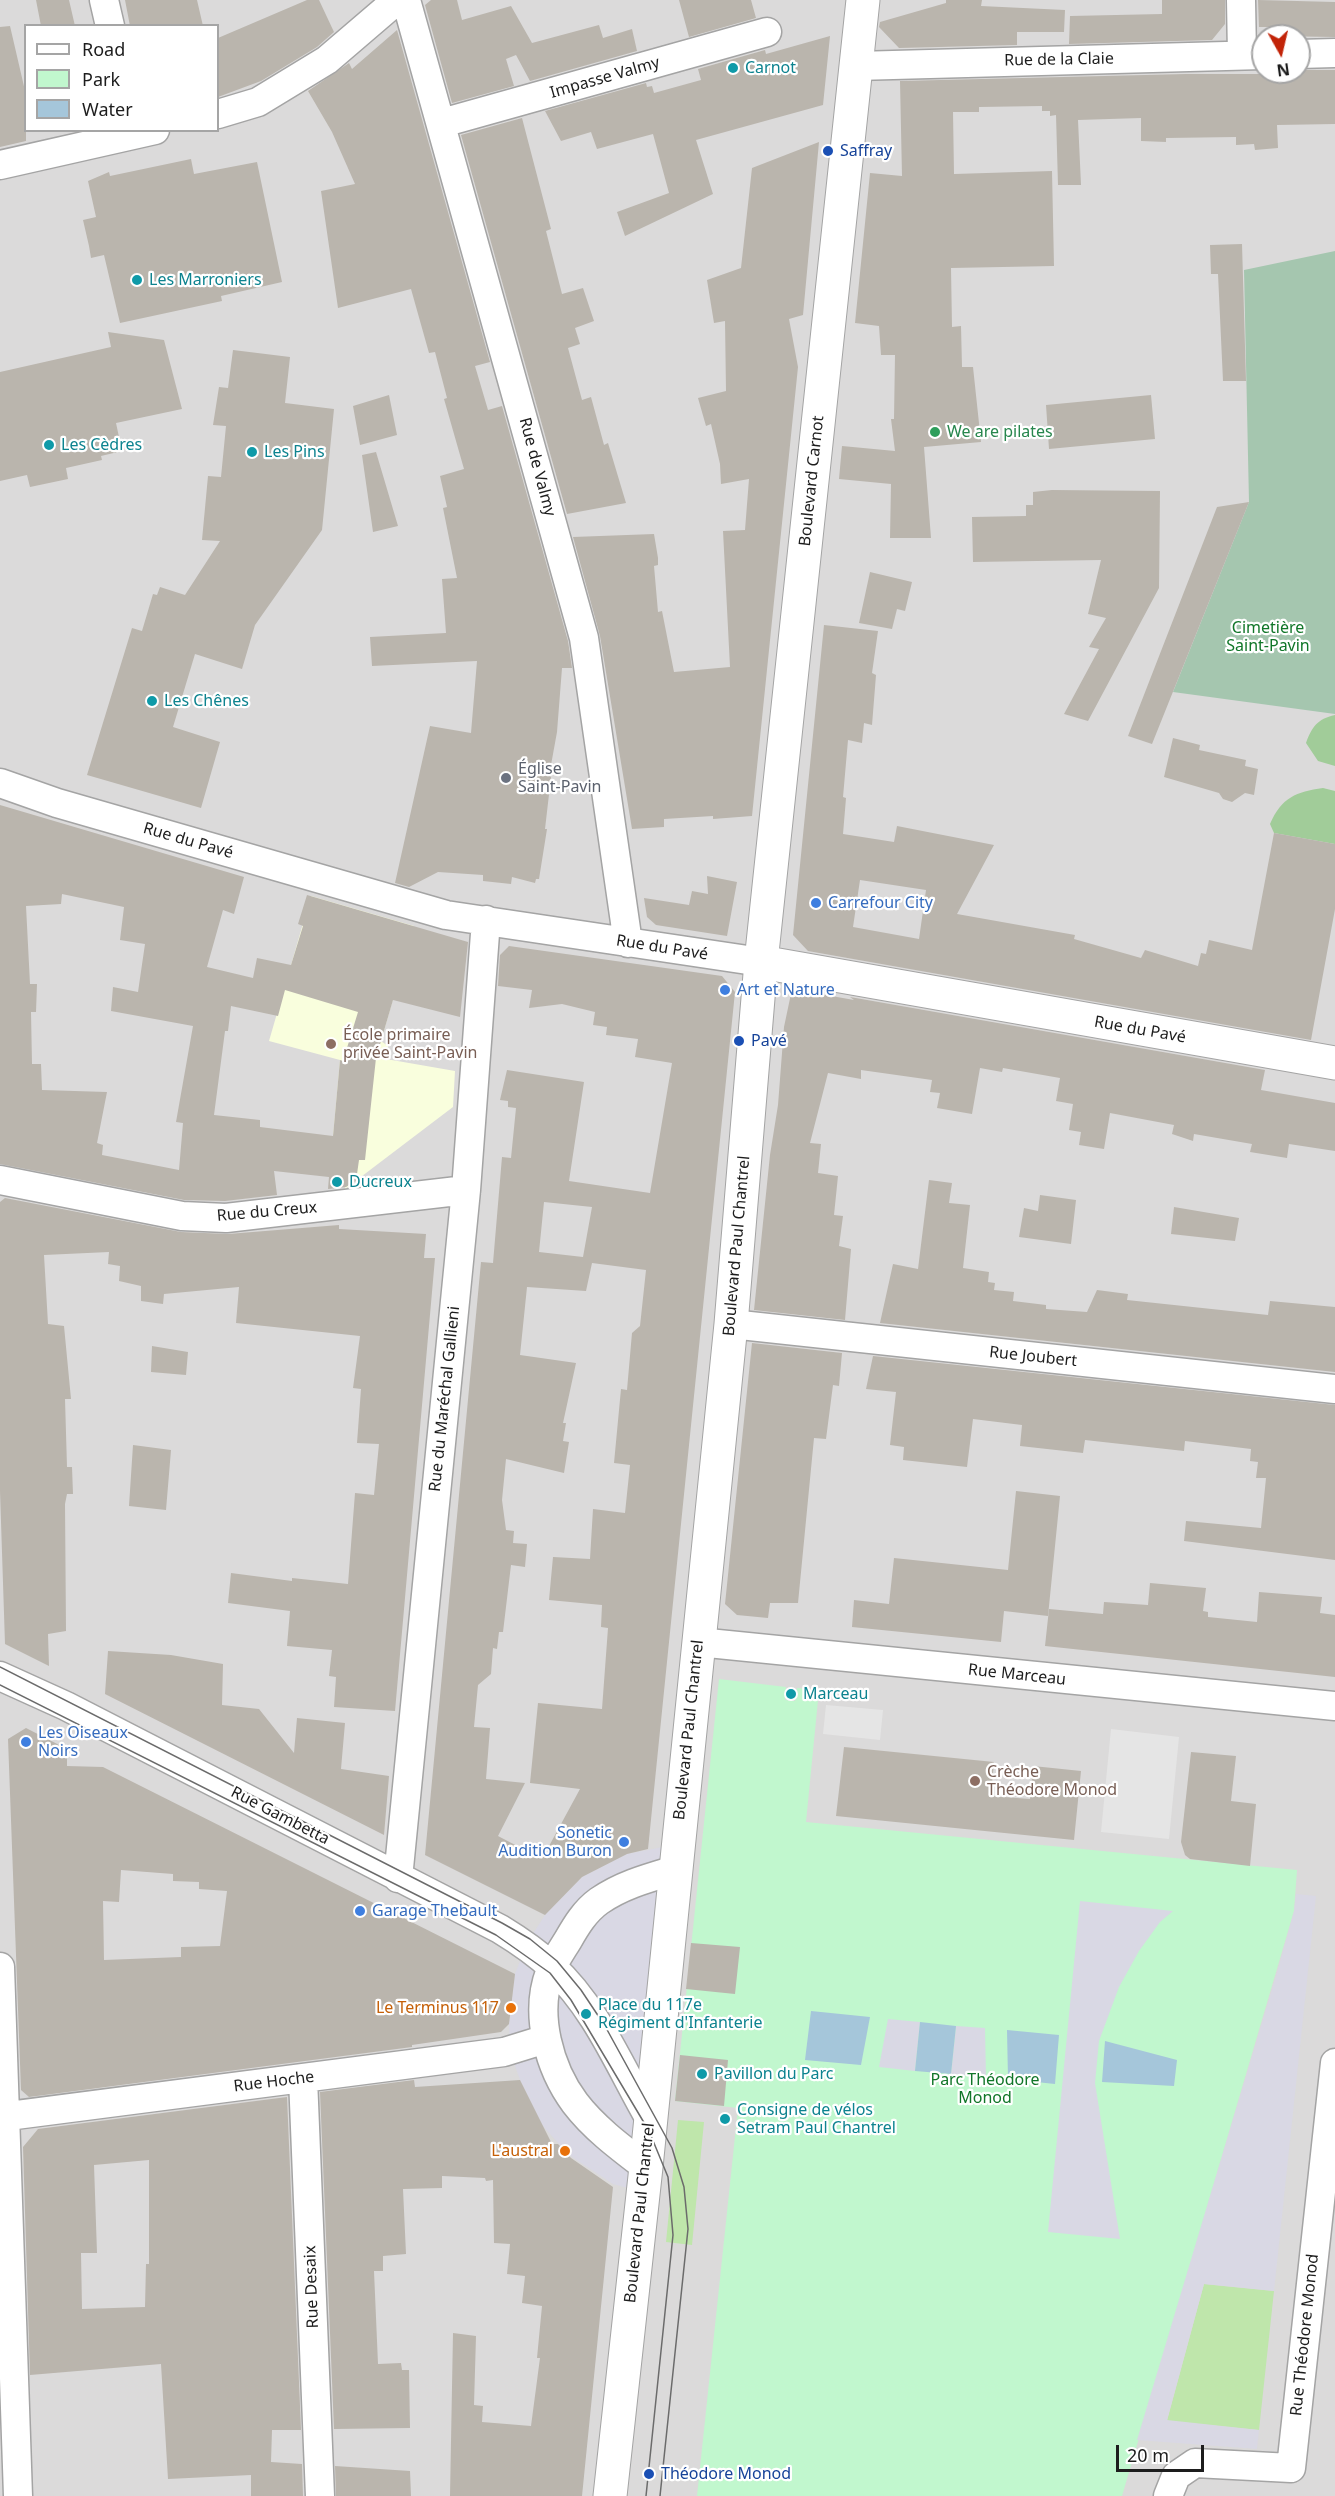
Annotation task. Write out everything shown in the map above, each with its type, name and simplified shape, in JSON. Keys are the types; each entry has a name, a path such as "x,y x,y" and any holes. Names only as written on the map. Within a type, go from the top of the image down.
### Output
{"street":[{"path":"104,0 110,24"},
{"path":"219,114 258,102 327,60 397,0"},
{"name":"Rue de Valmy","path":"406,0 584,638 628,942"},
{"name":"Boulevard Carnot","path":"761,962 863,0"},
{"path":"1241,0 1251,46"},
{"name":"Impasse Valmy","path":"442,123 767,32"},
{"path":"1311,54 1335,53"},
{"name":"Rue de la Claie","path":"856,66 1251,55"},
{"path":"0,165 141,132"},
{"name":"Rue du Pavé","path":"0,783 57,803 446,915 761,962 1335,1063"},
{"name":"Rue du Maréchal Gallieni","path":"398,1878 466,1190 486,920"},
{"name":"Boulevard Paul Chantrel","path":"610,2496 646,2167 730,1324 761,962"},
{"name":"Rue du Creux","path":"0,1179 182,1216 226,1218 466,1190"},
{"name":"Rue Joubert","path":"730,1324 1335,1389"},
{"name":"Rue Marceau","path":"698,1642 1335,1706"},
{"name":"Rue Gambetta","path":"0,1676 66,1706 500,1929 553,1967 578,1998 606,2040 650,2119"},
{"path":"646,2167 609,2138 576,2104 552,2063 546,2039 545,2004 553,1967 583,1917 597,1902 615,1890 675,1870"},
{"path":"0,1967 2,2117 18,2496"},
{"name":"Rue Hoche","path":"2,2117 504,2052 546,2039"},
{"name":"Rue Théodore Monod","path":"1168,2496 1176,2476 1195,2463 1291,2468 1335,2063"},
{"name":"Rue Desaix","path":"303,2078 320,2496"}],"shaded area":[{"path":"0,0 1335,0 1335,2496 0,2496"},
{"name":"École primaire privée Saint-Pavin","path":"311,896 414,926 381,1041 388,1046 386,1059 455,1071 453,1107 345,1189 346,1171 330,1169 340,1060 269,1041"},
{"path":"826,1705 883,1710 880,1740 823,1734"},
{"path":"1111,1729 1179,1737 1169,1839 1101,1832"},
{"path":"663,1847 628,2188 613,2184 569,2155 541,2124 520,2080 510,2051 509,2024 515,1974 527,1943 545,1915 582,1877 627,1854"},
{"path":"1296,1894 1316,1896 1274,2291 1204,2284 1167,2420 1259,2430 1257,2449 1137,2440 1278,1969 1294,1911"},
{"path":"1080,1901 1173,1911 1160,1922 1139,1951 1119,1987 1099,2041 1095,2083 1120,2239 1048,2232"},
{"path":"888,2019 920,2022 915,2071 879,2067"},
{"path":"956,2026 985,2028 986,2077 951,2074"}],"green space":[{"name":"Cimetière Saint-Pavin","path":"1335,251 1335,714 1173,692 1249,502 1244,270"},
{"path":"1335,715 1335,766 1318,761 1306,743 1316,724"},
{"path":"1323,788 1335,791 1335,844 1274,833 1270,824 1285,802 1298,794"},
{"name":"Parc Théodore Monod","path":"719,1679 786,1687 785,1700 795,1701 797,1688 819,1690 806,1822 1297,1870 1294,1911 1122,2496 697,2496 738,2108 675,2101"},
{"path":"678,2120 704,2122 692,2245 666,2242"},
{"path":"1204,2284 1274,2291 1259,2430 1167,2421"}],"water":[{"path":"811,2011 870,2017 861,2065 805,2060"},
{"path":"920,2022 956,2026 951,2074 915,2071"},
{"path":"1007,2030 1059,2035 1055,2084 1008,2079"},
{"path":"1105,2041 1177,2060 1174,2086 1102,2082"}],"building":[{"path":"36,0 69,0 75,24 41,24"},
{"path":"125,0 197,0 203,24 130,24"},
{"path":"307,0 319,0 334,32 317,47 261,81 219,97 219,38"},
{"path":"431,0 457,0 462,20 511,6 532,43 599,25 603,38 632,29 637,51 530,81 516,55 506,59 514,86 452,103 425,5"},
{"path":"679,0 751,0 756,18 689,37"},
{"path":"946,0 982,0 981,6 1065,10 1064,32 1017,32 1017,45 899,48 879,27 880,22 946,3"},
{"path":"1162,0 1225,0 1225,24 1212,40 1069,44 1070,16 1162,14"},
{"path":"1258,0 1335,2 1335,37 1311,37 1311,24 1259,24"},
{"path":"10,26 24,86 26,141 0,147 0,27"},
{"path":"397,30 490,362 475,366 488,410 502,406 568,641 572,668 562,668 557,732 549,776 551,777 545,829 547,829 539,879 536,879 535,883 512,877 511,884 483,881 483,875 438,872 409,887 395,883 430,726 471,733 477,661 372,666 370,637 446,633 442,579 457,578 443,508 447,507 440,476 464,469 444,399 447,398 435,352 429,353 411,289 338,308 321,191 355,184 332,132 308,91 349,63 352,69"},
{"path":"830,36 823,105 696,140 713,194 625,236 617,212 669,193 653,134 597,149 591,132 561,141 545,111 646,83 647,87 652,86 654,93 701,80 698,69 765,50 766,54"},
{"path":"1311,70 1335,70 1335,124 1277,125 1278,148 1255,150 1254,144 1236,145 1236,137 1166,138 1166,142 1141,141 1141,118 1078,120 1081,185 1058,185 1056,115 1050,116 1050,111 1042,111 1042,106 979,107 979,112 953,112 954,174 1052,171 1054,266 951,268 952,327 961,326 962,367 973,367 981,442 924,447 931,538 890,538 891,484 839,479 842,446 895,451 891,419 894,419 895,355 881,355 879,326 855,323 870,173 902,176 900,81 1251,74 1251,84 1311,84"},
{"path":"522,118 551,229 546,231 562,294 583,288 594,321 575,328 580,344 568,348 582,400 591,397 604,445 608,443 626,503 567,514 461,135"},
{"path":"819,142 803,315 789,319 798,367 752,816 664,819 664,827 632,829 600,636 573,537 654,534 658,558 658,565 654,566 658,612 662,611 674,672 730,667 723,531 745,530 749,479 721,484 720,464 711,424 706,426 698,398 726,391 725,321 714,323 707,280 741,268 752,168"},
{"path":"191,159 194,174 257,162 282,282 221,296 222,301 120,323 104,255 91,258 83,220 96,217 88,181 109,172 110,176"},
{"path":"1242,244 1246,381 1223,381 1218,274 1211,274 1210,245"},
{"path":"108,332 164,340 182,409 116,423 122,451 101,456 102,460 66,468 68,479 30,487 27,475 0,481 0,372 111,347"},
{"path":"233,350 290,357 285,403 334,409 322,530 255,625 242,669 195,654 173,727 220,742 201,808 87,775 132,628 142,631 153,594 157,595 160,587 185,595 220,541 202,540 208,476 221,477 226,426 213,425 219,387 228,388"},
{"path":"389,395 397,435 360,445 353,406"},
{"path":"1151,395 1155,439 1049,449 1046,405"},
{"path":"376,452 398,526 373,532 362,455"},
{"path":"1052,490 1160,491 1159,588 1088,721 1064,714 1099,649 1089,647 1106,618 1088,614 1101,560 973,562 972,517 1026,516 1026,505 1033,505 1033,492"},
{"path":"1249,502 1152,744 1128,736 1217,507"},
{"path":"870,572 912,582 905,611 897,609 892,629 859,623"},
{"path":"824,625 878,631 872,673 876,675 872,725 864,723 862,743 848,740 843,797 846,798 843,834 894,842 897,826 994,845 957,914 1075,935 1074,939 1141,958 1145,950 1198,966 1201,953 1206,954 1209,940 1252,950 1274,833 1335,844 1335,909 1311,1040 808,951 793,935","holes":["860,880 926,890 919,939 853,927"]},
{"path":"1173,738 1200,745 1199,750 1246,760 1245,766 1258,769 1254,795 1245,793 1232,802 1223,799 1219,793 1164,777"},
{"path":"0,805 244,877 234,914 223,910 207,967 253,978 257,958 291,965 303,926 298,924 307,895 468,942 460,1017 393,1000 376,1058 365,1160 359,1160 356,1181 346,1187 328,1189 329,1177 274,1171 277,1195 225,1201 184,1200 0,1164","holes":["62,894 124,907 120,940 145,944 138,992 113,987 111,1011 193,1026 176,1122 183,1123 179,1170 102,1155 103,1145 97,1143 107,1092 42,1090 41,1064 32,1064 31,1012 36,1012 37,984 30,984 26,906 61,904","285,990 358,1012 343,1061 340,1060 333,1136 260,1127 260,1120 214,1115 225,1031 228,1031 231,1006 278,1016"]},
{"path":"707,876 737,882 727,936 656,925 647,917 644,898 689,905 692,891 708,894"},
{"path":"509,946 722,976 735,992 648,1849 627,1854 582,1877 545,1915 425,1855 481,1262 493,1263 502,1157 511,1158 516,1108 508,1107 508,1101 500,1100 507,1070 584,1082 569,1181 650,1193 672,1063 635,1057 638,1039 606,1035 607,1027 593,1025 595,1012 562,1004 529,1008 532,990 498,986 500,955","holes":["544,1202 592,1207 583,1257 539,1252","592,1263 646,1270 640,1326 632,1333 627,1390 621,1389 614,1463 630,1465 625,1513 593,1509 590,1559 553,1557 549,1600 602,1605 601,1627 608,1628 602,1709 538,1703 530,1783 580,1789 542,1859 498,1836 525,1783 486,1779 490,1728 474,1727 478,1685 491,1674 493,1648 497,1649 499,1632 503,1632 511,1565 525,1567 527,1544 513,1543 514,1531 506,1530 502,1500 506,1459 564,1473 569,1442 563,1441 566,1423 563,1423 576,1363 520,1355 527,1287 586,1291"]},
{"path":"792,989 854,1000 850,997 1265,1070 1261,1090 1335,1103 1335,1151 1289,1144 1287,1158 1250,1152 1252,1144 1194,1134 1193,1141 1172,1134 1174,1125 1110,1113 1104,1149 1079,1145 1081,1132 1069,1130 1073,1104 1056,1101 1060,1078 1003,1068 1002,1072 980,1068 972,1114 937,1108 940,1093 930,1092 932,1080 861,1070 861,1079 828,1073 810,1143 821,1144 818,1173 838,1176 834,1215 843,1216 839,1246 851,1249 845,1320 754,1310 770,1155 778,1105 784,1027"},
{"path":"929,1180 952,1183 949,1203 970,1205 963,1268 989,1272 988,1282 995,1283 994,1290 1014,1292 1013,1301 1046,1305 1046,1309 1087,1312 1097,1290 1128,1294 1127,1300 1268,1315 1270,1301 1335,1307 1335,1372 880,1323 893,1264 918,1269"},
{"path":"1040,1195 1076,1200 1071,1244 1019,1237 1024,1208 1038,1211"},
{"path":"5,1198 181,1232 228,1234 339,1225 339,1229 426,1234 424,1258 435,1258 395,1711 334,1707 336,1677 329,1676 332,1650 287,1646 290,1611 228,1603 231,1573 292,1581 292,1578 348,1584 355,1493 374,1495 379,1444 357,1443 361,1389 353,1388 360,1336 236,1323 239,1287 164,1294 163,1304 141,1301 141,1286 119,1281 120,1266 108,1264 109,1252 44,1255 48,1324 64,1326 71,1399 65,1399 67,1467 72,1467 73,1494 67,1494 65,1504 66,1631 48,1634 49,1666 5,1644 0,1491 0,1202"},
{"path":"1174,1207 1239,1218 1235,1241 1171,1234"},
{"path":"752,1343 842,1353 839,1386 833,1385 826,1439 814,1438 798,1603 770,1603 768,1618 737,1615 725,1604"},
{"path":"152,1346 188,1352 186,1375 151,1372"},
{"path":"873,1356 1335,1405 1335,1560 1184,1541 1186,1521 1261,1528 1266,1478 1256,1478 1258,1462 1250,1461 1251,1449 1185,1441 1184,1451 1085,1440 1083,1453 1020,1446 1022,1425 973,1419 967,1467 903,1460 904,1447 890,1445 896,1392 866,1389"},
{"path":"133,1445 171,1450 166,1510 129,1506"},
{"path":"1016,1491 1060,1496 1048,1616 1004,1611 1001,1642 852,1627 854,1600 889,1604 894,1558 1008,1570"},
{"path":"1150,1583 1206,1588 1203,1611 1208,1612 1208,1617 1257,1622 1259,1592 1322,1597 1320,1613 1335,1615 1335,1677 1045,1646 1049,1609 1103,1614 1104,1602 1148,1605"},
{"path":"108,1651 171,1655 223,1664 222,1705 259,1709 294,1753 297,1718 345,1723 341,1769 389,1776 384,1835 105,1694"},
{"path":"26,1728 67,1749 67,1766 103,1767 515,1974 509,2024 501,2032 412,2045 412,2047 29,2097 21,2090 8,1739","holes":["121,1870 173,1874 173,1881 199,1882 199,1889 227,1891 220,1946 181,1947 181,1957 104,1960 103,1901 119,1902"]},
{"path":"844,1747 994,1762 991,1796 1030,1799 1033,1766 1081,1771 1074,1840 836,1816"},
{"path":"1191,1752 1236,1756 1231,1801 1256,1804 1250,1866 1190,1859 1185,1855 1181,1842"},
{"path":"691,1943 740,1947 735,1994 686,1989"},
{"name":"Pavillon du Parc","path":"680,2055 728,2060 724,2106 675,2101"},
{"path":"414,2080 415,2087 520,2080 552,2144 558,2144 571,2158 613,2187 582,2496 450,2496 453,2333 476,2336 474,2405 483,2406 482,2422 531,2426 540,2358 537,2358 542,2306 522,2303 525,2276 507,2274 510,2244 494,2243 493,2180 442,2176 442,2188 403,2189 406,2254 383,2256 383,2271 374,2271 378,2364 401,2363 402,2370 409,2370 410,2428 334,2429 320,2092"},
{"path":"287,2097 301,2430 272,2430 271,2462 302,2464 303,2496 251,2496 251,2475 168,2479 161,2364 30,2375 23,2147 38,2129","holes":["149,2160 149,2264 146,2264 145,2307 82,2309 81,2253 97,2253 94,2165"]},
{"path":"335,2466 410,2471 411,2496 336,2496"}],"tram line":[{"path":"0,1667 502,1923 530,1939 557,1961 581,1990 605,2026 672,2148 684,2187 688,2229 660,2496"},
{"path":"0,1685 496,1935 550,1973 571,2000 649,2131 668,2177 673,2235 646,2496"}],"place":[{"name":"Carnot","path":"733,68"},
{"name":"Saffray","path":"828,151"},
{"name":"Les Marroniers","path":"137,280"},
{"name":"We are pilates","path":"935,432"},
{"name":"Les Cèdres","path":"49,445"},
{"name":"Les Pins","path":"252,452"},
{"name":"Les Chênes","path":"152,701"},
{"name":"Église Saint-Pavin","path":"506,778"},
{"name":"Carrefour City","path":"816,903"},
{"name":"Art et Nature","path":"725,990"},
{"name":"Pavé","path":"739,1041"},
{"name":"École primaire privée Saint-Pavin","path":"331,1044"},
{"name":"Ducreux","path":"337,1182"},
{"name":"Marceau","path":"791,1694"},
{"name":"Les Oiseaux Noirs","path":"26,1742"},
{"name":"Crèche Théodore Monod","path":"975,1781"},
{"name":"Sonetic Audition Buron","path":"624,1842"},
{"name":"Garage Thebault","path":"360,1911"},
{"name":"Le Terminus 117","path":"511,2008"},
{"name":"Place du 117e Régiment d'Infanterie","path":"586,2014"},
{"name":"Pavillon du Parc","path":"702,2074"},
{"name":"Consigne de vélos Setram Paul Chantrel","path":"725,2119"},
{"name":"L'austral","path":"565,2151"},
{"name":"Théodore Monod","path":"649,2474"}]}
